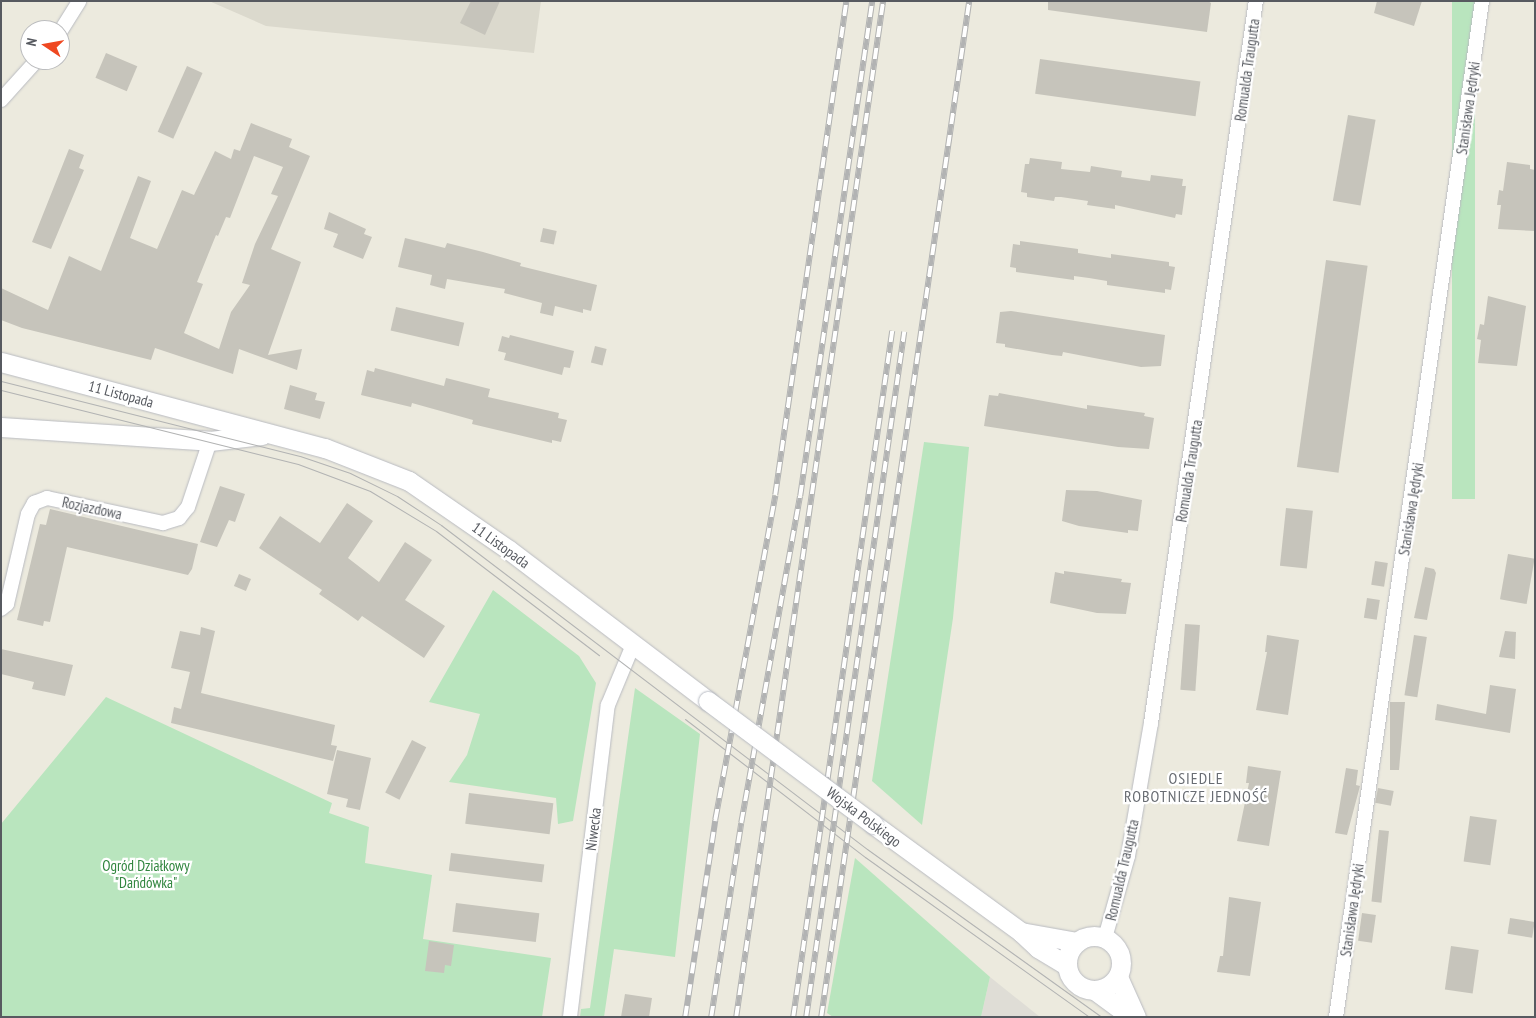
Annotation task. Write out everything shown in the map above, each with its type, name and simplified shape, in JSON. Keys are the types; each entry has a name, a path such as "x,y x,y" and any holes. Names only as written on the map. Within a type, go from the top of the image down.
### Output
{"main road":[{"name":"11 Listopada","path":"1,362 325,448 409,481 509,550 708,701"},
{"name":"11 Listopada","path":"1,427 210,441 271,434"},
{"name":"Wojska Polskiego","path":"708,701 1021,932 1038,948 1066,965"},
{"name":"Wojska Polskiego","path":"1021,932 1077,942"},
{"path":"1131,1017 1096,990 1077,985 1066,965 1068,954 1077,942 1095,936 1105,938 1120,954 1118,977 1136,1017"},
{"path":"1096,990 1108,986 1118,977"}],"street":[{"path":"67,20 79,1"},
{"name":"Romualda Traugutta","path":"1105,938 1128,856 1151,723 1256,1"},
{"name":"Stanisława Jędryki","path":"1336,1017 1482,1"},
{"path":"4,93 27,70"},
{"name":"Rozjazdowa","path":"1,609 7,604 28,514 34,503 47,498 163,523 179,518 188,507 210,441"},
{"name":"Niwecka","path":"570,1017 608,705 616,679 633,645"}],"shaded area":[{"path":"209,1 541,1 534,53 266,26"},
{"path":"990,977 1040,1017 981,1017"}],"green space":[{"path":"1452,1 1475,1 1475,499 1452,499"},
{"path":"924,442 969,447 953,618 922,825 872,781"},
{"path":"493,590 579,656 596,683 573,821 558,824 556,798 449,782 467,755 480,714 429,702"},
{"path":"635,688 700,734 675,957 614,949 604,1017 580,1017 581,1009 590,1008"},
{"name":"Ogród Działkowy \"Dańdówka\"","path":"106,697 332,803 329,813 369,827 365,863 432,875 423,939 551,958 542,1017 1,1017 1,824"},
{"path":"855,858 990,977 981,1017 833,1017 827,1013"}],"building":[{"path":"471,1 500,1 485,35 460,23"},
{"path":"1048,1 1208,1 1211,3 1207,32 1048,10"},
{"path":"1377,1 1422,1 1414,26 1374,13"},
{"path":"106,53 137,66 127,91 95,78"},
{"path":"1040,59 1200,82 1196,116 1035,94"},
{"path":"187,66 203,73 173,139 158,132"},
{"path":"1348,115 1376,120 1360,206 1333,201"},
{"path":"251,123 292,139 289,147 310,156 271,249 301,262 268,355 302,349 297,370 239,349 233,374 155,348 151,360 22,328 1,320 1,288 48,310 69,256 101,271 138,176 151,181 130,238 157,249 182,190 194,195 215,151 231,159 234,149 240,151","holes":["254,156 283,167 271,194 278,196 255,244 242,283 250,285 231,312 219,349 184,333 203,284 197,282 216,235 218,236 226,217 230,218"]},
{"path":"69,149 84,155 79,168 84,170 51,249 32,242"},
{"path":"1030,158 1062,162 1061,169 1090,172 1091,166 1122,171 1121,177 1150,181 1151,175 1183,179 1182,186 1186,186 1182,215 1176,214 1175,218 1115,205 1115,209 1087,205 1088,201 1061,197 1055,197 1054,201 1027,197 1027,193 1021,192 1025,164 1029,164"},
{"path":"1507,162 1530,165 1530,169 1535,170 1535,231 1498,229 1501,205 1497,205 1499,190 1503,191"},
{"path":"329,212 366,229 364,234 372,237 363,259 333,247 338,234 324,229"},
{"path":"543,228 557,231 554,245 540,242"},
{"path":"405,238 445,248 447,243 521,263 520,266 597,285 591,311 583,309 583,313 555,306 553,316 540,313 542,303 504,293 505,289 447,279 445,289 430,285 432,275 398,267"},
{"path":"1020,241 1078,249 1078,253 1111,258 1111,254 1169,262 1169,266 1175,267 1171,290 1165,289 1165,293 1107,285 1107,281 1089,278 1074,276 1074,280 1016,272 1016,268 1010,267 1013,244 1020,245"},
{"path":"1326,260 1368,266 1339,473 1297,467"},
{"path":"1488,296 1526,306 1517,366 1478,363 1481,340 1477,339 1480,324 1484,325"},
{"path":"396,307 464,323 459,346 391,330"},
{"path":"1011,311 1165,335 1161,366 1141,367 1063,352 1062,356 1005,347 1005,344 996,343 1000,312"},
{"path":"510,335 574,351 570,368 564,367 562,375 504,360 506,353 498,351 502,336 509,338"},
{"path":"595,346 607,349 603,365 591,362"},
{"path":"375,368 444,386 446,378 490,389 488,397 559,413 558,418 567,420 561,442 552,440 552,443 472,424 473,420 412,403 411,407 361,395 367,370 374,372"},
{"path":"290,385 317,393 315,400 325,402 320,419 284,409"},
{"path":"999,393 1087,409 1087,405 1145,413 1144,416 1154,418 1149,449 1118,447 984,426 989,395 998,396"},
{"path":"220,486 245,494 235,522 229,520 217,547 200,542"},
{"path":"1066,490 1097,491 1142,500 1138,531 1128,530 1128,533 1079,526 1062,521"},
{"path":"347,503 373,521 348,558 379,582 405,542 432,560 405,600 445,626 424,658 362,616 358,621 319,594 322,590 259,548 280,516 320,543"},
{"path":"1286,508 1313,511 1307,569 1280,566"},
{"path":"50,509 198,544 192,569 188,575 67,547 50,622 44,621 43,626 17,620 40,524 46,525"},
{"path":"1508,554 1535,559 1527,604 1500,599"},
{"path":"1375,561 1388,563 1384,587 1371,585"},
{"path":"1425,567 1434,569 1436,573 1427,620 1414,618"},
{"path":"1064,571 1122,579 1121,582 1131,583 1126,614 1097,613 1050,603 1055,572 1064,574"},
{"path":"239,574 251,579 246,591 234,586"},
{"path":"1367,598 1380,600 1377,620 1364,618"},
{"path":"1185,624 1200,625 1195,691 1180,690"},
{"path":"201,627 215,631 201,693 335,725 331,745 337,746 333,761 171,723 174,707 181,709 190,672 171,668 180,631 200,635"},
{"path":"1505,631 1516,632 1515,659 1499,657"},
{"path":"1267,635 1299,640 1288,715 1256,710 1267,652 1265,652"},
{"path":"1414,635 1427,637 1417,697 1404,695"},
{"path":"1,649 73,665 65,696 32,689 34,682 1,674"},
{"path":"1490,685 1516,689 1510,733 1435,720 1437,704 1486,714"},
{"path":"1390,702 1405,702 1399,770 1390,770"},
{"path":"412,740 426,747 399,800 385,793"},
{"path":"337,750 371,758 360,810 346,807 348,799 327,794"},
{"path":"1248,766 1281,771 1269,846 1237,841 1249,783 1246,783"},
{"path":"1346,768 1358,770 1356,785 1360,786 1347,835 1335,833"},
{"path":"1378,788 1394,791 1391,806 1375,803"},
{"path":"469,793 553,803 550,834 465,824"},
{"path":"1470,816 1497,820 1490,865 1464,862"},
{"path":"1379,830 1389,831 1381,903 1371,902"},
{"path":"451,853 544,864 542,882 449,871"},
{"path":"1229,897 1261,902 1250,976 1217,972 1220,956 1223,956"},
{"path":"456,903 539,913 536,942 452,932"},
{"path":"1362,913 1376,915 1372,943 1358,941"},
{"path":"1510,918 1535,922 1532,938 1507,934"},
{"path":"429,941 454,945 451,966 445,965 444,973 425,971"},
{"path":"1451,946 1479,950 1473,993 1445,990"},
{"path":"625,994 652,998 649,1017 621,1017"}],"tram line":[{"path":"1,381 300,456 350,473 397,496 441,525 867,849 1102,1017"},
{"path":"1,390 298,464 370,491 436,531 599,655"},
{"path":"685,719 865,857 1089,1017"}],"railway":[{"path":"685,1017 715,820 775,495 846,1"},
{"path":"711,1017 741,823 800,496 872,1"},
{"path":"736,1017 883,1"},
{"path":"821,1017 969,1"},
{"path":"793,1017 892,331"},
{"path":"806,1017 904,332"}],"district":[{"name":"OSIEDLE ROBOTNICZE JEDNOŚĆ","path":"1196,787"}]}
